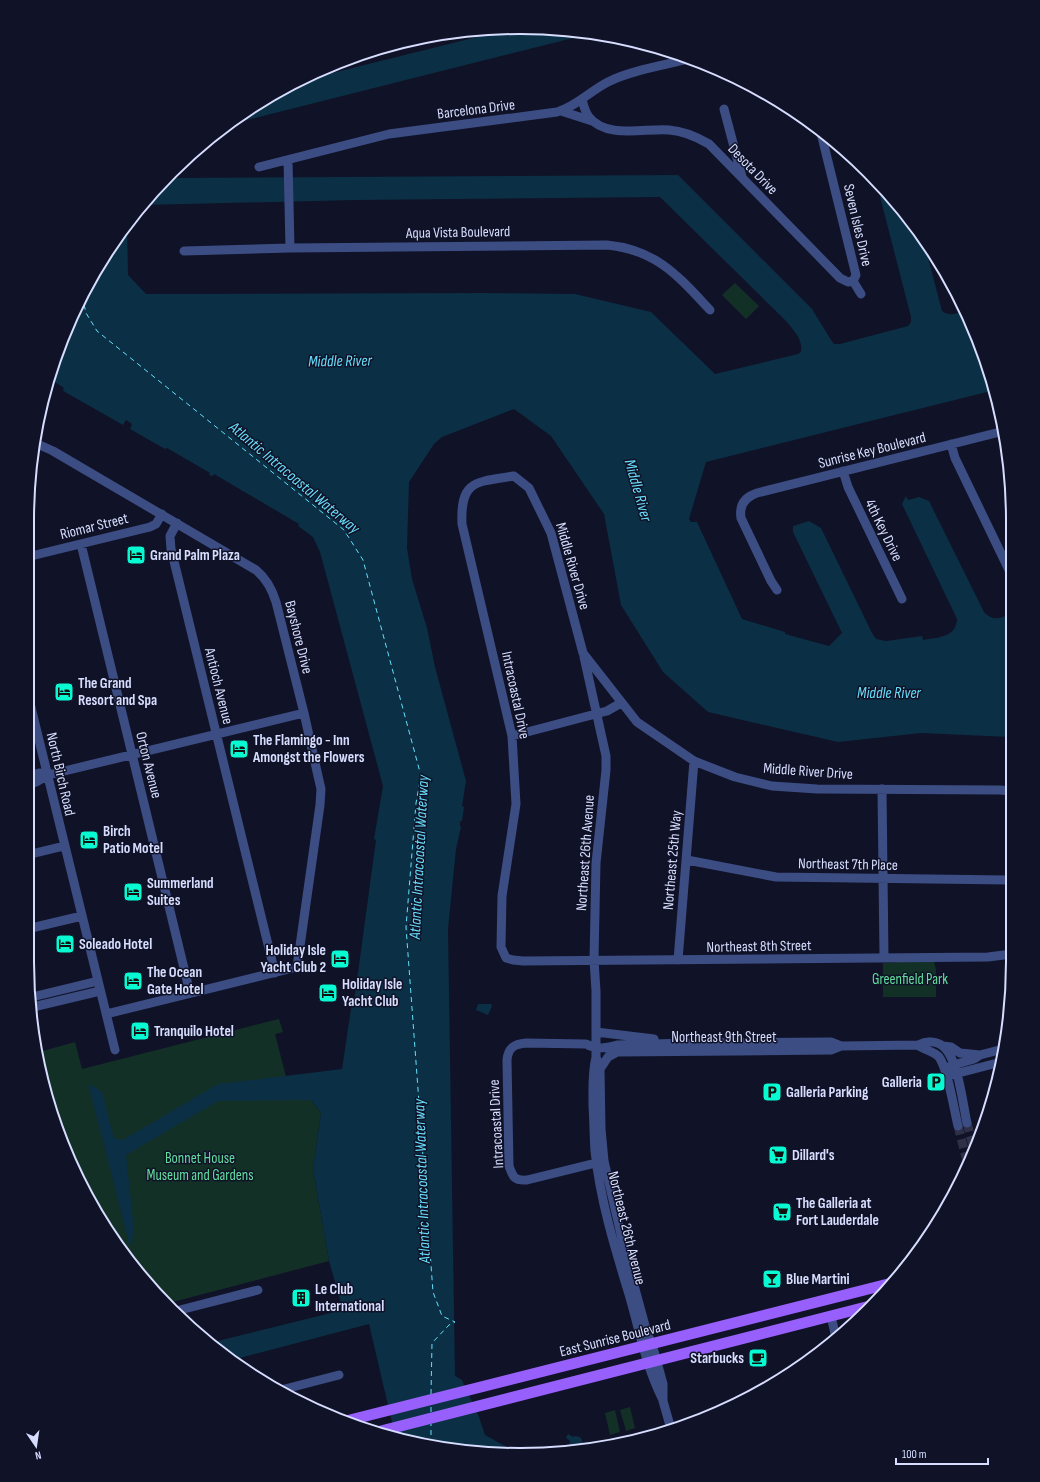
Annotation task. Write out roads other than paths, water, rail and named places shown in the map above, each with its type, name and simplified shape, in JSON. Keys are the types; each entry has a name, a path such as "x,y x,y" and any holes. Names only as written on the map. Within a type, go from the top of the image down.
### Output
{"main road":[{"name":"East Sunrise Boulevard","path":"355,1419 882,1285"},
{"path":"831,1316 835,1305 847,1294"},
{"path":"388,1429 862,1308"},
{"path":"540,1390 557,1377 568,1365"}],"street":[{"name":"Barcelona Drive","path":"259,167 389,134 561,111 582,100 602,85 614,79 680,61"},
{"path":"582,100 587,114 594,122"},
{"path":"724,109 742,179"},
{"name":"Desota Drive","path":"561,111 594,122 606,128 616,130 670,130 695,137 709,144 840,278 848,282 853,281"},
{"name":"Seven Isles Drive","path":"823,140 856,275 853,281"},
{"path":"288,160 290,248"},
{"name":"Aqua Vista Boulevard","path":"184,251 290,248 617,246 641,253 662,263 681,279 710,310"},
{"path":"853,281 861,294"},
{"name":"Sunrise Key Boulevard","path":"777,590 771,581 741,518 740,513 742,504 748,497 757,492 998,432"},
{"path":"951,444 955,458 1006,564"},
{"name":"Bayshore Drive","path":"40,446 53,451 256,570 268,583 276,602 304,713 321,795 297,967 275,973"},
{"name":"4th Key Drive","path":"843,471 848,487 902,599"},
{"name":"Middle River Drive","path":"490,480 514,476 529,488 551,533 583,653 621,703 638,722 694,761 735,776 772,786 817,789 1006,791"},
{"name":"Intracoastal Drive","path":"490,480 480,482 466,491 462,505 462,524 512,736 516,804 502,896 501,947 506,958"},
{"name":"Riomar Street","path":"34,555 153,526 158,522 162,514"},
{"name":"Antioch Avenue","path":"177,523 170,536 171,549 275,973"},
{"name":"Orton Avenue","path":"81,544 190,993"},
{"name":"Northeast 26th Avenue","path":"583,653 606,756 606,770 596,863 594,960 596,991 596,1053 593,1069 594,1127 600,1162 647,1333 647,1345 652,1362 663,1384 663,1401 670,1424"},
{"path":"512,736 597,714 613,709 621,703"},
{"path":"34,783 48,775 304,713"},
{"name":"North Birch Road","path":"34,723 115,1050"},
{"name":"Northeast 25th Way","path":"678,960 694,761"},
{"path":"34,775 48,775"},
{"path":"882,789 884,958"},
{"path":"34,853 64,846"},
{"name":"Northeast 7th Place","path":"687,860 776,877 1006,880"},
{"path":"34,927 82,916"},
{"name":"Northeast 8th Street","path":"506,958 523,961 678,960 988,957 1006,955"},
{"path":"106,1014 275,973"},
{"path":"35,996 98,981"},
{"path":"36,1006 100,991"},
{"path":"48,993 51,1003"},
{"name":"Northeast 9th Street","path":"596,1032 654,1039 662,1043"},
{"name":"Northeast 9th Street","path":"510,1049 515,1045 526,1043 586,1044 596,1053 617,1045 662,1043 831,1042 841,1046"},
{"name":"Northeast 9th Street","path":"606,1048 617,1052 831,1050 841,1046 918,1045 925,1042 932,1042 950,1047 960,1053 980,1055"},
{"name":"Northeast 9th Street","path":"918,1045 924,1050 930,1050 939,1058 945,1072"},
{"path":"943,1046 948,1052 955,1069 967,1123"},
{"name":"Intracoastal Drive","path":"510,1049 506,1060 509,1166 513,1176 517,1179 527,1180 600,1162"},
{"path":"955,1069 974,1060 980,1055 998,1050"},
{"path":"600,1069 608,1057 617,1052"},
{"name":"Northeast 26th Avenue","path":"596,1053 600,1069 600,1162"},
{"path":"958,1126 945,1072 995,1063"},
{"path":"180,1310 258,1290"},
{"path":"831,1316 835,1332"},
{"path":"287,1388 339,1375"}],"water":[{"path":"520,34 576,37 243,121 277,99 326,74 483,35"},
{"path":"678,175 812,309 834,344 840,344 908,326 911,322 911,317 879,193 906,224 928,256 942,311 948,314 959,312 980,364 988,392 706,462 689,519 691,522 697,522 742,619 785,632 785,634 829,646 842,633 793,532 793,526 809,521 821,528 876,639 886,641 922,636 923,640 945,636 950,633 956,625 957,619 902,504 906,496 908,500 919,497 929,501 984,612 993,618 1006,616 1006,737 921,733 838,742 708,712 663,672 621,605 604,514 551,436 514,409 442,437 434,444 409,482 407,548 412,579 427,628 435,667 466,781 462,806 464,807 462,821 460,821 461,827 456,849 448,929 455,1376 462,1380 479,1417 485,1435 508,1448 457,1444 425,1439 394,1431 369,1324 239,1358 216,1341 343,1310 329,1261 313,1169 321,1113 311,1100 218,1101 126,1155 134,1230 130,1247 88,1083 102,1092 114,1138 123,1140 218,1084 342,1069 352,1002 354,1002 376,840 374,839 383,786 320,552 313,537 298,526 299,524 214,474 213,476 209,475 210,473 130,429 132,424 126,420 123,425 65,392 63,390 64,388 55,382 71,334 84,305 99,277 127,234 128,275 146,294 575,294 651,312 715,374 798,354 801,352 801,343 795,332 786,321 660,197 356,200 151,205 174,178"},
{"path":"478,1004 491,1004 492,1006 488,1015 476,1010"},
{"path":"568,1434 573,1437 580,1437 582,1442 585,1444 569,1445 570,1441 566,1438"}],"tunnel":[{"path":"967,1123 972,1141"},
{"path":"958,1126 966,1156"}],"place":[{"name":"Grand Palm Plaza","path":"136,555"},
{"name":"The Grand Resort and Spa","path":"64,692"},
{"name":"The Flamingo - Inn Amongst the Flowers","path":"239,749"},
{"name":"Birch Patio Motel","path":"89,840"},
{"name":"Summerland Suites","path":"133,892"},
{"name":"Soleado Hotel","path":"65,944"},
{"name":"Holiday Isle Yacht Club 2","path":"340,959"},
{"name":"The Ocean Gate Hotel","path":"133,981"},
{"name":"Holiday Isle Yacht Club","path":"328,993"},
{"name":"Tranquilo Hotel","path":"140,1031"},
{"name":"Galleria","path":"936,1082"},
{"name":"Galleria Parking","path":"772,1092"},
{"name":"Dillard's","path":"778,1155"},
{"name":"The Galleria at Fort Lauderdale","path":"782,1212"},
{"name":"Blue Martini","path":"772,1279"},
{"name":"Le Club International","path":"301,1298"},
{"name":"Starbucks","path":"758,1358"}],"water label":[{"name":"Middle River","path":"340,360"},
{"name":"Atlantic Intracoastal Waterway","path":"295,477"},
{"name":"Middle River","path":"639,490"},
{"name":"Middle River","path":"889,692"},
{"name":"Atlantic Intracoastal Waterway","path":"418,857"},
{"name":"Atlantic Intracoastal Waterway","path":"421,1181"}],"park label":[{"name":"Greenfield Park","path":"910,979"},
{"name":"Bonnet House Museum and Gardens","path":"200,1166"}]}
